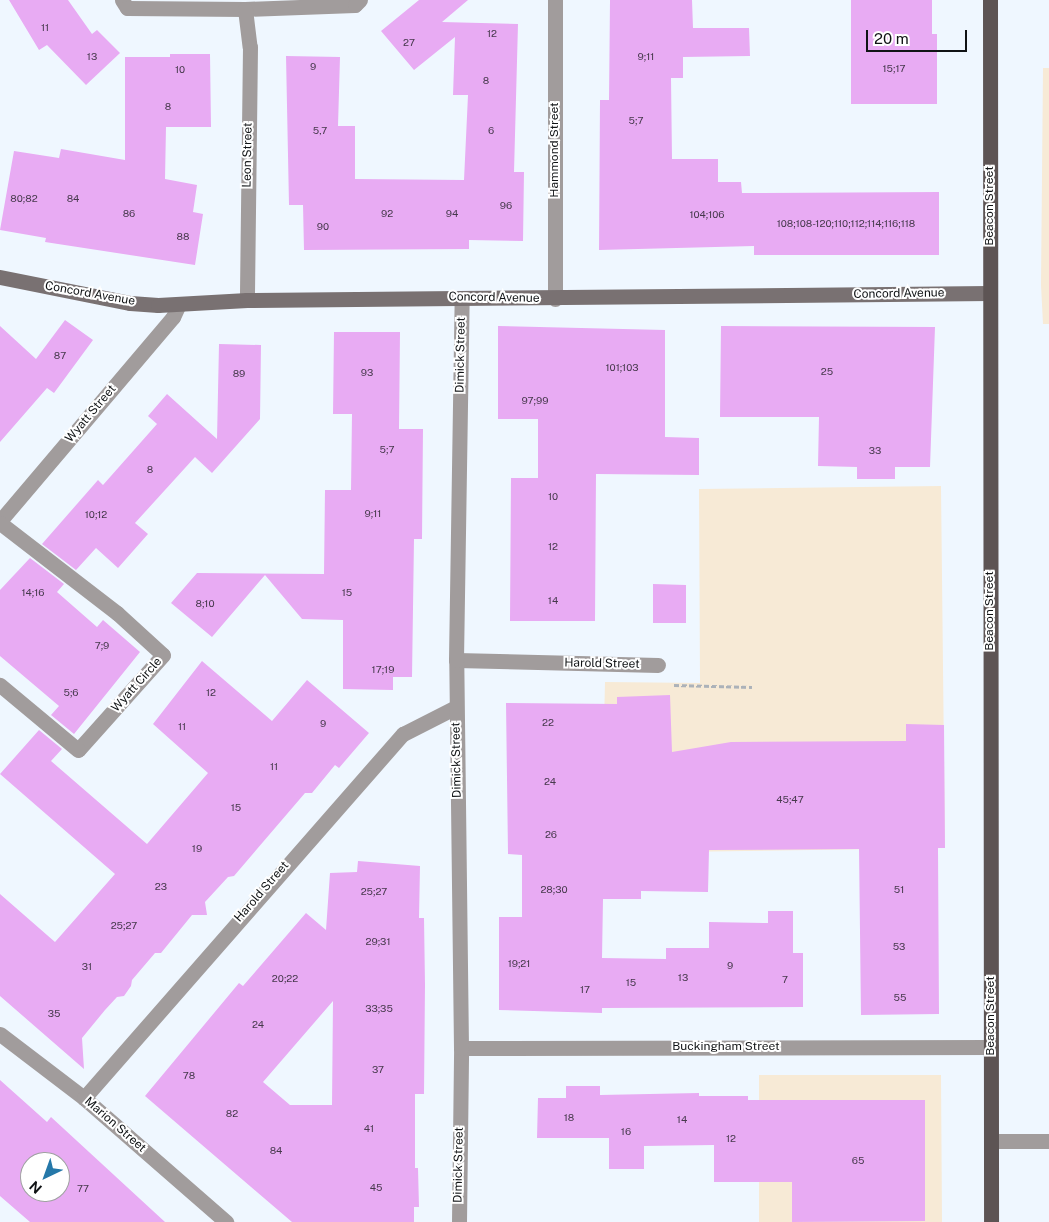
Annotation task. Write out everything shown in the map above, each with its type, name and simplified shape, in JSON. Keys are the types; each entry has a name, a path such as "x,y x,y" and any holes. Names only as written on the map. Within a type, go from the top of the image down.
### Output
{"main road":[{"name":"Beacon Street","path":"990,0 991,1222"},
{"name":"Concord Avenue","path":"0,277 130,303 179,304 247,300 555,299 990,292"}],"street":[{"path":"122,0 127,8 246,9 355,5 360,0"},
{"name":"Hammond Street","path":"554,0 555,299"},
{"name":"Leon Street","path":"246,9 250,47 247,300"},
{"name":"Dimick Street","path":"459,1222 460,1048 456,660 462,298"},
{"name":"Wyatt Street","path":"0,522 161,332 179,304"},
{"name":"Wyatt Circle","path":"0,522 117,613 163,655 78,750 0,685"},
{"name":"Harold Street","path":"456,660 658,665"},
{"name":"Harold Street","path":"84,1098 403,734 456,707"},
{"name":"Marion Street","path":"0,1034 84,1098 226,1222"},
{"name":"Buckingham Street","path":"460,1048 991,1047"},
{"path":"991,1141 1049,1141"}],"path":[{"path":"658,665 659,685 752,687"}],"shaded area":[{"path":"1043,68 1049,68 1049,324 1043,324 1041,285"},
{"path":"941,486 945,848 601,853 605,682 700,683 699,489"},
{"path":"759,1075 941,1075 942,1222 759,1222"}],"building":[{"path":"9,0 68,0 92,34 97,30 120,53 86,85 47,45 39,50"},
{"path":"419,0 468,0 442,22 518,24 514,172 524,172 523,241 469,240 469,249 304,250 303,205 289,205 286,56 340,57 338,126 355,126 355,179 464,180 468,95 453,95 455,37 414,70 381,31"},
{"path":"610,0 692,0 693,28 749,28 750,56 683,57 683,78 671,78 672,159 718,159 718,182 741,182 742,193 939,192 939,255 754,255 754,246 599,250 600,100 609,100"},
{"path":"851,0 932,0 932,34 937,34 937,104 851,104"},
{"path":"170,54 210,54 211,127 166,127 165,179 197,185 193,212 203,214 195,265 45,242 46,238 0,230 14,151 59,158 61,149 125,160 125,57 170,57"},
{"path":"65,320 93,340 54,393 47,388 0,442 0,326 36,359"},
{"path":"498,326 665,330 665,437 699,438 699,475 596,474 595,621 510,621 511,478 538,478 538,419 498,419"},
{"path":"721,326 935,327 930,467 895,467 895,479 857,479 857,467 818,466 819,417 720,417"},
{"path":"334,332 400,332 399,429 423,429 422,539 414,539 412,677 393,677 393,690 343,689 343,620 302,619 265,575 212,637 171,603 197,573 324,574 325,490 351,490 352,414 333,414"},
{"path":"219,344 261,345 260,419 212,473 195,457 135,523 148,534 118,568 96,548 76,570 42,544 98,480 103,485 157,424 148,416 167,394 217,439"},
{"path":"30,558 64,584 57,592 97,627 103,620 140,652 74,734 51,715 59,706 0,656 0,590"},
{"path":"653,584 686,585 686,623 653,623"},
{"path":"202,661 272,721 307,680 369,733 339,768 335,765 312,793 305,793 234,876 228,877 205,902 207,915 192,915 161,953 155,953 132,980 131,986 124,996 117,997 105,1010 82,1038 84,1069 0,996 0,894 55,942 115,874 0,774 39,730 62,749 51,761 147,844 208,773 153,724"},
{"path":"670,695 672,752 731,742 906,741 906,724 944,725 945,848 938,848 939,1014 861,1015 859,849 709,850 708,892 641,891 641,899 603,899 602,958 666,959 666,948 709,948 709,922 768,923 768,911 793,911 793,953 803,953 803,1007 602,1008 602,1013 499,1010 499,917 522,917 522,855 508,854 506,703 617,704 617,697"},
{"path":"358,861 420,866 419,918 424,918 425,985 424,1094 415,1094 415,1168 418,1168 419,1207 414,1207 414,1222 292,1222 145,1096 239,983 243,986 306,913 326,930 330,873 357,872","holes":["333,1001 332,1105 290,1105 263,1082"]},
{"path":"0,1080 47,1122 51,1117 165,1222 30,1222 0,1196"},
{"path":"566,1086 600,1086 600,1095 699,1093 699,1096 748,1096 748,1100 925,1100 925,1221 792,1222 792,1182 714,1182 714,1145 644,1146 644,1169 609,1169 609,1138 537,1138 538,1098 566,1098"}]}
